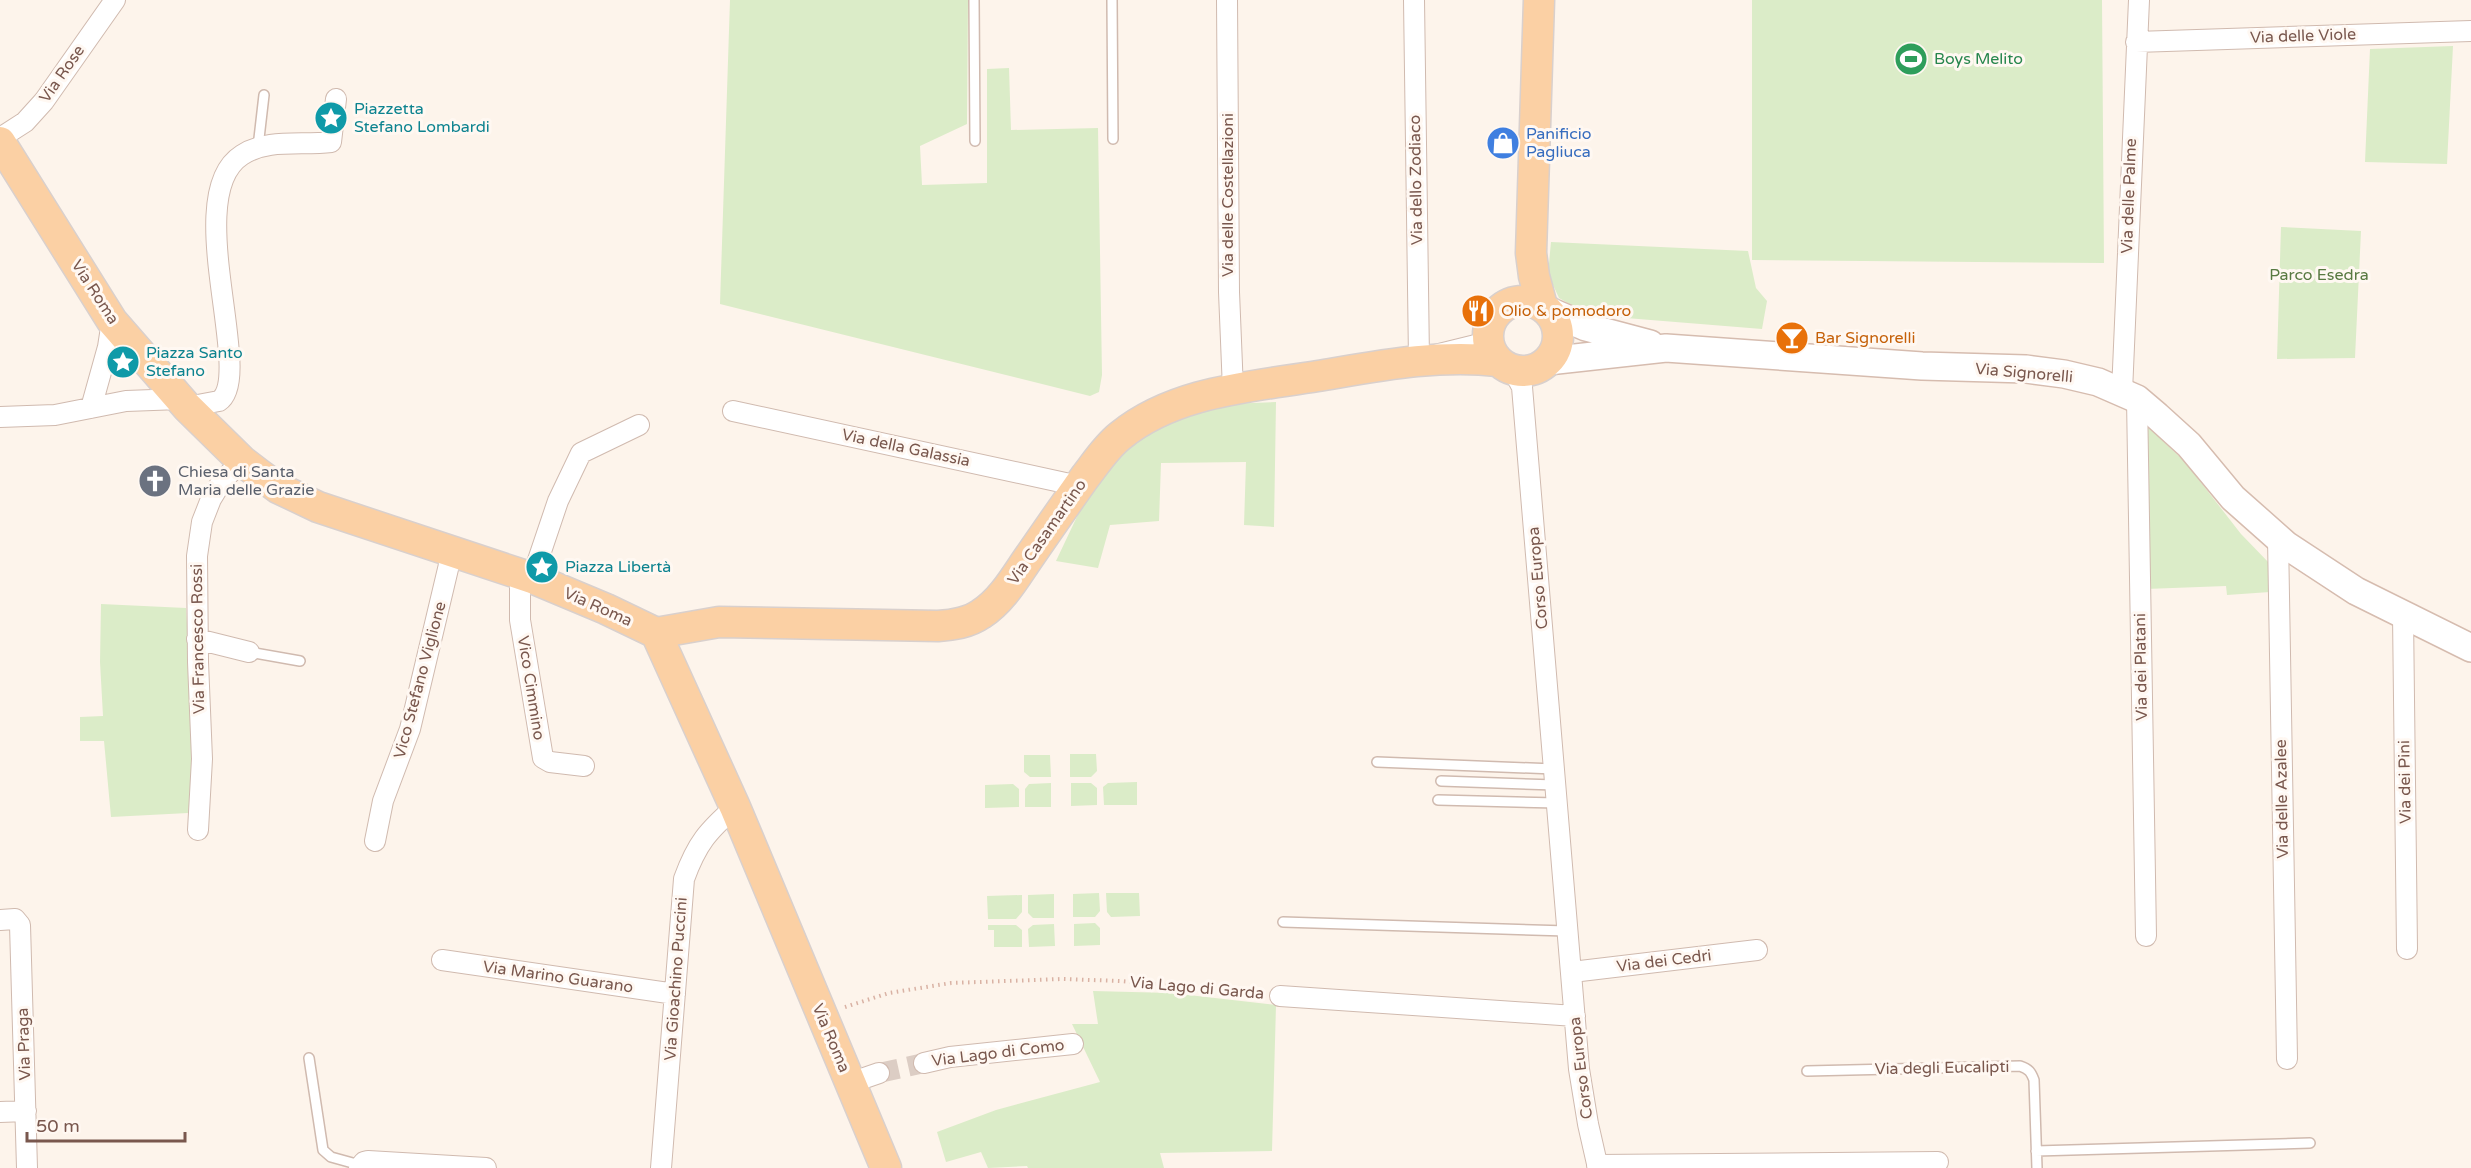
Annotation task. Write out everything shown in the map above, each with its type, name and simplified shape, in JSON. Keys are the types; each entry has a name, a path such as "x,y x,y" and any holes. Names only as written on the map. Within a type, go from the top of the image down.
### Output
{"main road":[{"path":"1535,306 1496,312 1488,332 1517,365 1556,350 1559,337 1556,323 1535,306 1525,279 1531,253 1539,0"},
{"name":"Via Roma","path":"0,140 112,321 183,403 242,461 278,488 318,507 526,577 606,609 656,633 735,807 886,1168"},
{"name":"Via Casamartino","path":"656,633 719,622 938,626 964,622 980,615 1002,595 1079,486 1118,437 1138,422 1167,408 1196,398 1233,390 1419,359 1462,358 1517,365"}],"street":[{"name":"Via Rose","path":"0,140 25,122 40,106 115,0"},
{"name":"Via delle Costellazioni","path":"1227,0 1229,292 1233,390"},
{"name":"Via dello Zodiaco","path":"1414,0 1419,359"},
{"name":"Via delle Palme","path":"2129,395 2136,42 2139,0"},
{"name":"Via delle Viole","path":"2136,42 2471,31"},
{"path":"0,417 55,415 126,401 183,403 219,401 228,387 228,348 216,240 219,194 227,172 240,156 258,147 279,144 321,144 332,141 336,99"},
{"name":"Via Signorelli","path":"1535,306 1586,327 1666,348"},
{"path":"91,408 108,347 112,321"},
{"name":"Via Signorelli","path":"1517,365 1666,348 1922,366 2026,369 2064,374 2098,382 2129,395 2189,445 2233,498 2278,538 2356,591 2471,648"},
{"name":"Corso Europa","path":"1517,365 1582,1090 1598,1166"},
{"name":"Via dei Platani","path":"2129,395 2146,936"},
{"name":"Via della Galassia","path":"734,411 1079,486"},
{"path":"526,577 581,453 639,426"},
{"name":"Via Francesco Rossi","path":"198,830 202,759 196,556 202,522 211,499 222,481 242,461"},
{"name":"Via delle Azalee","path":"2278,538 2287,1059"},
{"name":"Vico Stefano Viglione","path":"375,841 383,801 410,729 452,552"},
{"name":"Vico Cimmino","path":"526,577 520,620 543,758 550,762 584,766"},
{"name":"Via dei Pini","path":"2403,615 2407,949"},
{"path":"197,639 249,652"},
{"name":"Via Gioachino Puccini","path":"661,1168 684,879 694,854 707,832 735,807"},
{"name":"Via Praga","path":"9,920 20,925 27,1168"},
{"name":"Via dei Cedri","path":"1572,972 1757,950"},
{"name":"Via Marino Guarano","path":"442,960 675,994"},
{"name":"Via Lago di Garda","path":"1280,996 1575,1016"},
{"name":"Via Lago di Como","path":"924,1063 950,1057 1073,1044"},
{"path":"850,1083 879,1073"},
{"path":"0,1112 26,1111"},
{"path":"359,1166 368,1161 486,1168"},
{"path":"1598,1166 1938,1162"}],"lane":[{"path":"974,0 975,141"},
{"path":"1112,0 1113,139"},
{"path":"258,147 264,95"},
{"path":"249,652 300,661"},
{"path":"1377,762 1555,786"},
{"path":"1441,782 1555,786"},
{"path":"1438,800 1555,786"},
{"path":"1283,922 1567,931"},
{"path":"309,1058 323,1150 331,1157 359,1166"},
{"name":"Via degli Eucalipti","path":"1807,1071 2020,1066 2032,1072 2034,1080 2037,1168"},
{"path":"2036,1151 2310,1143"}],"path":[{"name":"Via Lago di Garda","path":"822,1014 889,993 951,983 1062,979 1120,981 1280,996"}],"green space":[{"path":"730,0 968,0 967,124 920,146 922,185 987,183 987,69 1009,68 1011,130 1098,128 1102,375 1099,392 1090,396 720,304"},
{"path":"1752,0 2102,0 2104,263 1752,260"},
{"path":"2453,46 2447,164 2365,162 2370,49"},
{"name":"Parco Esedra","path":"2281,227 2361,231 2355,358 2277,359"},
{"path":"1551,242 1748,251 1756,288 1767,301 1762,329 1589,315 1559,298 1548,274"},
{"path":"1276,402 1274,527 1244,525 1246,462 1161,463 1159,521 1110,525 1098,568 1056,561 1082,506 1127,446 1178,417 1226,404"},
{"path":"2142,421 2185,462 2241,534 2272,566 2270,592 2227,595 2226,586 2146,589"},
{"path":"101,604 186,608 193,736 188,813 111,817 104,741 80,741 80,717 103,716 100,662"},
{"path":"1070,754 1096,754 1097,771 1091,777 1070,777"},
{"path":"1024,755 1050,755 1051,777 1030,777 1024,772"},
{"path":"1137,782 1137,805 1104,805 1103,787 1108,783"},
{"path":"1051,783 1051,807 1025,807 1025,789 1029,784"},
{"path":"1071,783 1091,783 1097,788 1097,805 1071,806"},
{"path":"1013,784 1019,789 1019,807 985,808 985,785"},
{"path":"1099,893 1100,911 1095,917 1073,917 1073,894"},
{"path":"1106,893 1139,893 1140,916 1111,917 1107,912"},
{"path":"1054,894 1054,918 1033,918 1028,913 1028,895"},
{"path":"1022,895 1022,912 1016,919 988,919 987,896"},
{"path":"1095,923 1100,928 1100,945 1074,946 1074,924"},
{"path":"1054,924 1055,946 1029,947 1028,929 1033,925"},
{"path":"988,925 1016,925 1022,930 1022,947 994,947 994,930 988,930"},
{"path":"1093,991 1171,993 1276,1005 1272,1151 1160,1153 1164,1168 1028,1168 1027,1166 988,1168 981,1152 946,1162 937,1132 996,1110 1100,1082 1072,1024 1098,1024"}],"tunnel":[{"path":"879,1073 924,1063"}],"place":[{"name":"Boys Melito","path":"1911,59"},
{"name":"Piazzetta Stefano Lombardi","path":"331,118"},
{"name":"Panificio Pagliuca","path":"1503,143"},
{"name":"Olio & pomodoro","path":"1478,311"},
{"name":"Bar Signorelli","path":"1792,338"},
{"name":"Piazza Santo Stefano","path":"123,362"},
{"name":"Chiesa di Santa Maria delle Grazie","path":"155,481"},
{"name":"Piazza Libertà","path":"542,567"}]}
